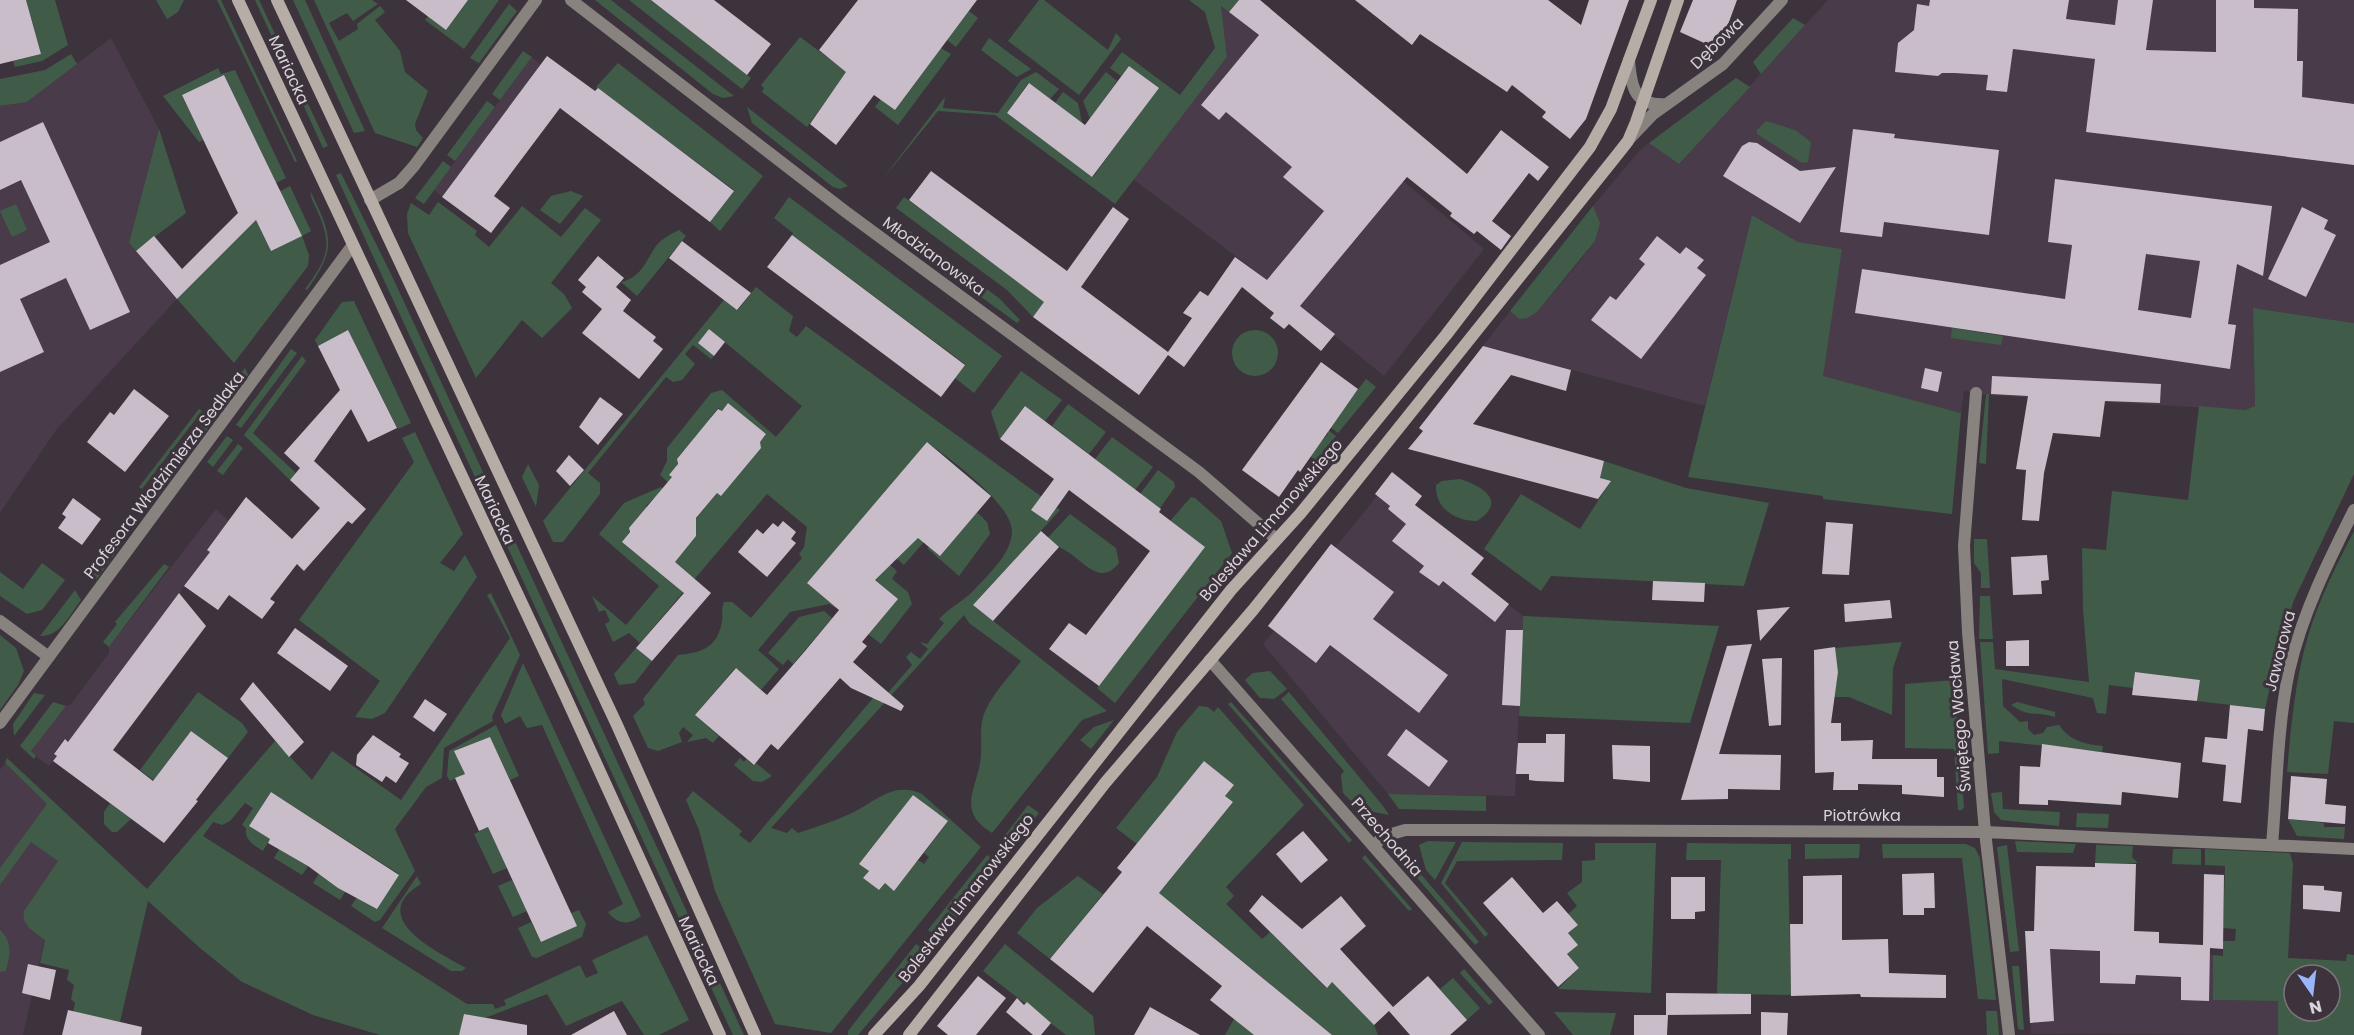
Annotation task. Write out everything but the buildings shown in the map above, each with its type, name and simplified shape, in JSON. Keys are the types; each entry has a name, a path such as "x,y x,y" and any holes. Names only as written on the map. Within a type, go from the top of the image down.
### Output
{"street":[{"name":"Mariacka","path":"238,0 559,682 720,1035"},
{"name":"Mariacka","path":"277,0 617,725 755,1035"},
{"path":"370,200 399,183 414,166 536,0"},
{"name":"Młodzianowska","path":"571,0 846,212 1199,472 1276,539"},
{"name":"Bolesława Limanowskiego","path":"874,1035 919,986 1231,590 1325,484 1432,352 1590,147 1602,128 1651,0"},
{"path":"909,1035 1106,783 1210,660 1628,141 1678,0"},
{"name":"Dębowa","path":"1628,141 1653,114 1723,64 1782,0"},
{"path":"1629,59 1633,84 1644,101 1653,105 1668,104"},
{"name":"Profesora Włodzimierza Sedlaka","path":"0,723 352,246"},
{"name":"Świętego Wacława","path":"1976,393 1964,546 1972,689 1985,832 2009,1035"},
{"name":"Jaworowa","path":"2272,845 2283,706 2289,672 2317,586 2354,510"},
{"path":"0,621 49,657"},
{"name":"Przechodnia","path":"1210,660 1539,1035"},
{"name":"Piotrówka","path":"1374,846 1394,832 1405,830 1985,832 2354,849"}],"shaded area":[{"path":"1828,0 2354,0 2354,323 2253,308 2255,406 2245,410 1986,395 1964,391 1961,413 1822,376 1842,249 1798,242 1752,215 1705,406 1483,346 1510,311 1519,319 1537,312 1576,266 1595,241 1599,223 1593,206 1640,150 1649,143 1680,163"},
{"path":"1221,5 1309,77 1382,163 1484,249 1384,376 1254,270 1133,179 1227,57"},
{"path":"111,38 159,129 129,243 177,299 56,430 0,513 0,106 27,102"},
{"path":"532,57 541,65 442,197 434,190"},
{"path":"1377,496 1390,506 1388,509 1523,616 1515,796 1388,794 1263,644 1274,631 1267,626 1331,544 1336,547"},
{"path":"216,509 270,559 219,533 207,549 210,552 68,742 64,739 54,753 57,756 49,766 30,752 66,706 71,704 109,653 109,647"},
{"path":"5,763 70,826 23,1035 0,1035 0,770"},
{"path":"2030,949 2213,955 2213,1000 2278,1001 2278,1035 2031,1034 2028,963"}],"green space":[{"path":"26,0 55,0 68,45 42,61 15,67 13,61 41,54"},
{"path":"156,0 184,0 178,12 167,19"},
{"path":"217,0 221,0 297,161 295,162"},
{"path":"255,0 259,0 328,146 323,148"},
{"path":"293,0 305,0 365,131 354,133"},
{"path":"314,0 372,0 378,4 353,21 347,13 329,23 339,41 358,29 357,24 380,6 385,12 375,20 400,51 405,72 428,91 415,124 416,130 423,138 417,147 375,133"},
{"path":"468,0 499,0 464,49 425,20 428,16 446,30"},
{"path":"595,0 611,0 734,96 723,98 713,94"},
{"path":"629,0 651,0 751,78 742,89"},
{"path":"1039,0 1044,0 1108,50 1116,33 1121,39 1079,95 1008,41"},
{"path":"1189,0 1239,0 1229,12 1221,6 1227,57 1115,204 995,115 938,111 882,180 945,97 943,108 998,113 1021,80 1036,72 1059,89 1050,99 1028,83 1007,113 1093,177 1158,88 1129,66 1121,76 1110,68 1122,52 1180,95 1215,48 1205,12"},
{"path":"509,4 517,11 479,63 470,58"},
{"path":"969,11 978,18 956,47 947,40"},
{"path":"1793,18 1805,25 1761,74 1753,62"},
{"path":"800,37 834,62 859,55 807,127 762,92 764,88 761,85"},
{"path":"989,38 1031,69 1017,77 981,50"},
{"path":"941,48 951,54 898,125 875,107 881,99 895,110"},
{"path":"523,51 532,57 500,100 492,94"},
{"path":"71,54 77,64 27,102 0,106 0,79 45,70"},
{"path":"618,63 763,176 720,231 710,222 734,190 596,87"},
{"path":"218,68 221,74 235,70 286,178 276,183 224,75 182,95 203,140 199,142 163,96"},
{"path":"1106,72 1117,81 1090,119 1083,101"},
{"path":"1736,78 1750,87 1679,164 1649,143"},
{"path":"1063,92 1078,103 1082,123 1055,103"},
{"path":"487,101 495,107 455,161 447,155"},
{"path":"747,107 848,186 840,189 833,187 752,123"},
{"path":"1766,121 1795,130 1811,142 1808,162 1802,163 1757,134 1757,130"},
{"path":"159,129 186,213 136,251 129,243"},
{"path":"443,161 451,167 424,204 415,198"},
{"path":"341,173 391,274 744,1035 733,1035 336,175"},
{"path":"290,186 311,231 302,236 309,255 308,266 234,363 177,299 256,220 271,251 280,191"},
{"path":"571,191 583,196 560,224 540,210 551,196"},
{"path":"311,192 323,220 328,242 327,252 323,263 307,290 305,289 324,259 326,250 325,232"},
{"path":"789,197 1002,356 974,393 955,378 965,364 792,235 793,233 774,218"},
{"path":"904,197 1046,301 1033,317 1007,290 896,208"},
{"path":"438,202 477,231 475,235 489,247 522,206 561,237 585,208 601,220 551,283 564,294 572,308 542,338 522,320 476,378 408,233 407,214 411,203 429,215"},
{"path":"16,204 27,230 12,237 0,211"},
{"path":"1593,206 1600,223 1595,241 1537,312 1527,318 1519,319 1510,311"},
{"path":"887,214 1000,299 1020,320 1017,323 893,233 888,225"},
{"path":"1752,215 1798,242 1842,249 1823,376 1961,413 1952,514 1823,499 1823,496 1688,477"},
{"path":"679,230 686,236 637,296 621,282 634,277 658,243"},
{"path":"756,287 793,316 789,331 797,337 806,326 1060,510 973,605 1107,711 1082,720 992,833 974,816 971,807 981,755 982,724 991,700 1021,661 969,623 964,615 771,828 787,833 792,828 798,833 846,816 886,794 903,790 922,794 981,847 831,1033 775,1024 715,891 699,830 686,800 693,791 742,831 739,835 750,843 874,697 880,702 912,665 906,657 911,652 920,659 928,649 920,642 927,644 944,623 939,619 971,593 993,570 1008,547 1012,531 1002,508 991,495 964,470 927,442 807,583 839,610 829,604 790,612 758,650 779,669 761,690 735,668 695,715 719,736 713,743 706,738 687,742 693,735 683,727 679,733 682,742 658,751 648,748 633,716 645,704 643,699 678,655 701,650 713,643 720,630 724,602 732,602 751,618 802,558 799,554 804,547 807,527 767,494 640,643 629,633 613,642 605,624 610,621 605,610 599,612 592,596 626,625 659,586 599,534 624,503 661,487 665,491 657,500 654,498 646,506 647,512 638,517 623,542 660,573 695,536 690,526 766,434 728,403 722,411 718,408 711,417 712,423 694,438 694,444 688,452 684,450 677,459 678,482 674,488 660,475 667,461 667,448 711,393 722,390 776,437 802,406 709,329 698,343 714,356 711,359 693,345 685,354 695,364 682,380 673,382 666,377 588,473 600,483 600,494 563,542 553,542 543,521 724,300 738,310","holes":["913,795 924,803 918,811 931,821 938,813 948,821 924,853 929,857 924,864 918,860 894,890 885,883 879,890 863,878 869,871 860,863"]},
{"path":"354,301 411,423 398,429 348,330 318,346 315,340 342,302"},
{"path":"2253,308 2354,323 2354,474 2294,600 2279,645 2265,709 2197,701 2200,680 2135,672 2133,688 2109,685 2106,714 2097,713 2093,698 2002,679 2003,706 2020,722 2028,721 2028,729 2034,735 2043,733 2047,727 2059,725 2068,735 2078,741 2103,746 2102,752 1999,741 1999,753 1988,754 1980,642 1993,642 1995,669 2089,682 2083,610 2082,548 2106,550 2112,491 2188,500 2199,406 2245,410 2255,406"},
{"path":"1952,328 2003,336 2001,345 1951,338"},
{"path":"1255,330 1271,337 1278,353 1271,369 1255,376 1239,369 1232,353 1239,337"},
{"path":"291,349 297,353 241,428 236,425"},
{"path":"302,356 306,361 253,433 296,473 290,480 244,435"},
{"path":"245,368 248,375 223,408 217,404"},
{"path":"1021,371 1062,400 1045,421 1025,406 1000,439 991,412"},
{"path":"1366,379 1376,387 1338,433 1330,427"},
{"path":"1989,394 1986,464 1979,463 1986,395"},
{"path":"1068,404 1106,432 1089,454 1052,426"},
{"path":"199,409 202,411 142,489 139,487"},
{"path":"208,416 214,420 156,498 147,495"},
{"path":"1328,430 1336,436 1316,461 1309,455 1328,434"},
{"path":"415,432 463,534 440,563 454,571 465,555 477,577 385,713 372,719 355,717 380,681 299,620 414,462 402,438"},
{"path":"227,436 233,440 213,467 207,462"},
{"path":"1112,437 1153,467 1135,490 1095,459"},
{"path":"238,444 243,448 223,475 217,471"},
{"path":"1604,461 1686,488 1769,503 1744,586 1551,576 1541,591 1484,549 1521,494 1580,529 1610,482 1600,478"},
{"path":"528,464 539,485 536,507 522,477"},
{"path":"1158,470 1174,482 1175,487 1160,508 1140,494"},
{"path":"1460,479 1483,490 1491,501 1491,507 1477,521 1455,516 1448,512 1439,501 1436,485 1442,481"},
{"path":"1191,497 1221,521 1232,553 1115,703 1097,688 1204,547 1170,521"},
{"path":"928,510 929,536 904,565 896,558 902,554 895,548"},
{"path":"977,512 987,522 990,534 959,576 927,548 957,535"},
{"path":"1070,514 1116,548 1119,563 1113,569 1100,573 1094,571 1049,539 1040,546"},
{"path":"2354,531 2354,723 2334,721 2328,774 2287,772 2297,686 2308,636 2323,595"},
{"path":"1974,539 1987,539 1990,588 1981,588 1981,573 1974,563"},
{"path":"112,541 120,547 96,580 85,577"},
{"path":"42,563 65,580 42,610 27,614 0,596 0,572 23,589"},
{"path":"164,564 169,567 109,647 103,642 117,624 115,622"},
{"path":"890,565 897,571 892,579 908,592 912,604 881,644 868,634 897,599 871,576"},
{"path":"75,590 81,600 68,618 53,633 40,636"},
{"path":"491,593 520,655 492,717 493,721 444,748 442,778 426,787 395,829 415,871 380,920 375,922 351,906 358,896 399,874 271,792 249,826 270,839 263,851 248,839 246,828 242,825 253,808 245,803 230,821 222,825 213,822 203,836 467,1004 493,1004 495,1009 506,1005 504,1000 580,965 586,978 598,973 592,960 647,935 689,1020 659,1035 644,1035 622,1001 566,1026 547,994 485,1018 464,1014 459,1035 380,1035 313,1015 242,982 148,901 120,1022 73,1012 75,1003 71,999 74,985 67,980 69,970 40,963 45,940 27,925 24,916 24,911 58,861 31,842 0,885 0,868 47,804 5,763 7,758 147,889 275,741 312,780 332,751 401,800 510,638 487,595"},
{"path":"1980,596 1990,596 1993,639 1979,639"},
{"path":"824,611 832,618 793,664 788,659 783,665 768,653 799,617"},
{"path":"1523,616 1719,626 1690,723 1519,716"},
{"path":"0,635 16,648 24,671 18,685 0,710"},
{"path":"1902,642 1893,668 1892,715 1849,697 1834,697 1838,672 1835,648"},
{"path":"636,648 652,661 635,683 619,685 614,674"},
{"path":"523,663 641,916 637,919 623,922 615,919 608,912 623,904 542,725 527,728 520,716 505,724 501,715"},
{"path":"1270,671 1287,689 1274,699 1260,698 1245,680 1253,673"},
{"path":"1954,680 1964,807 1962,810 1958,810 1954,749 1905,748 1905,684"},
{"path":"198,692 242,723 248,732 228,758 191,731 159,773 156,782 140,770"},
{"path":"1289,692 1389,815 1359,809 1343,793 1341,775 1344,771 1281,699"},
{"path":"34,693 45,695 14,736 13,724"},
{"path":"53,702 66,706 31,751 36,756 34,759 20,746"},
{"path":"1231,702 1352,840 1349,843 1228,704"},
{"path":"2017,702 2055,712 2055,717 2028,713 2011,705"},
{"path":"1199,706 1208,707 1214,712 1218,707 1304,805 1226,887 1234,896 1226,904 1262,939 1270,932 1326,988 1332,982 1374,1025 1378,1035 1332,1035 1183,912 1156,897 1233,802 1225,796 1234,785 1204,761 1137,844 1116,828 1157,777 1177,732"},
{"path":"1114,720 1091,749 1080,740 1094,727"},
{"path":"496,725 519,776 510,780 490,738 455,751 465,774 450,781 447,776 449,751"},
{"path":"740,758 744,762 746,759 753,765 756,763 772,776 762,782 753,781 734,765"},
{"path":"2002,792 2003,809 2060,812 2059,826 2001,820 1994,812 1991,793"},
{"path":"1388,794 1486,796 1486,811 1399,809"},
{"path":"110,803 131,819 117,832 112,832 104,824 104,812"},
{"path":"1028,805 1039,813 1013,847 1003,838"},
{"path":"2077,813 2109,814 2108,828 2076,827"},
{"path":"2288,819 2324,823 2324,827 2345,827 2344,839 2297,836"},
{"path":"488,827 507,868 493,874 474,834"},
{"path":"1428,841 1456,842 1435,880 1426,870 1419,845"},
{"path":"2015,841 2076,844 2073,853 2017,852"},
{"path":"1462,842 1563,843 1562,860 1457,861 1445,883 1488,934 1485,937 1441,883"},
{"path":"1595,843 1656,843 1651,993 1558,989 1579,968 1567,954 1577,945 1568,933 1578,925 1568,914 1577,906 1567,893 1582,882 1582,861 1595,860"},
{"path":"1687,843 1791,844 1791,859 1788,859 1791,995 1717,994 1721,860 1686,860"},
{"path":"1805,844 1860,844 1859,858 1805,859"},
{"path":"1882,844 1966,844 1975,848 1980,858 1996,1000 1978,999 1962,858 1883,858"},
{"path":"2007,845 2019,951 2010,952 1997,847"},
{"path":"2096,845 2133,846 2132,857 2138,863 2095,863"},
{"path":"281,846 309,865 302,875 274,858"},
{"path":"2173,849 2201,849 2201,865 2172,864"},
{"path":"2205,849 2290,853 2293,864 2288,958 2346,961 2347,954 2354,955 2354,1035 2278,1035 2278,1001 2213,1000 2213,955 2223,956 2223,941 2235,941 2236,929 2223,928 2225,866 2205,865"},
{"path":"987,855 999,864 940,939 928,930"},
{"path":"1365,855 1412,909 1409,911 1362,858"},
{"path":"1411,858 1419,872 1479,942 1475,945 1413,873"},
{"path":"320,872 347,889 340,900 313,883"},
{"path":"417,876 421,884 406,897 400,909 403,922 425,944 466,968 462,971 451,971 382,928"},
{"path":"1078,876 1103,894 1050,959 1017,933 1037,908"},
{"path":"512,880 527,911 513,917 498,886"},
{"path":"579,910 586,924 582,937 537,958 532,957 518,928 531,922 541,942 576,926 571,913"},
{"path":"0,930 9,944 9,960 6,971 0,972"},
{"path":"916,944 928,953 858,1035 848,1035 848,1031"},
{"path":"1005,944 1093,1016 1095,1035 1066,1035 983,971"},
{"path":"2012,966 2019,966 2024,1030 2018,1029"},
{"path":"1464,969 1493,1002 1489,1005 1460,973"},
{"path":"1453,978 1480,1008 1467,1020 1440,989"},
{"path":"1986,1011 1997,1011 1999,1035 1987,1035"},
{"path":"1554,1012 1616,1013 1610,1035 1573,1035"},
{"path":"1234,1019 1254,1035 1225,1035"}]}
